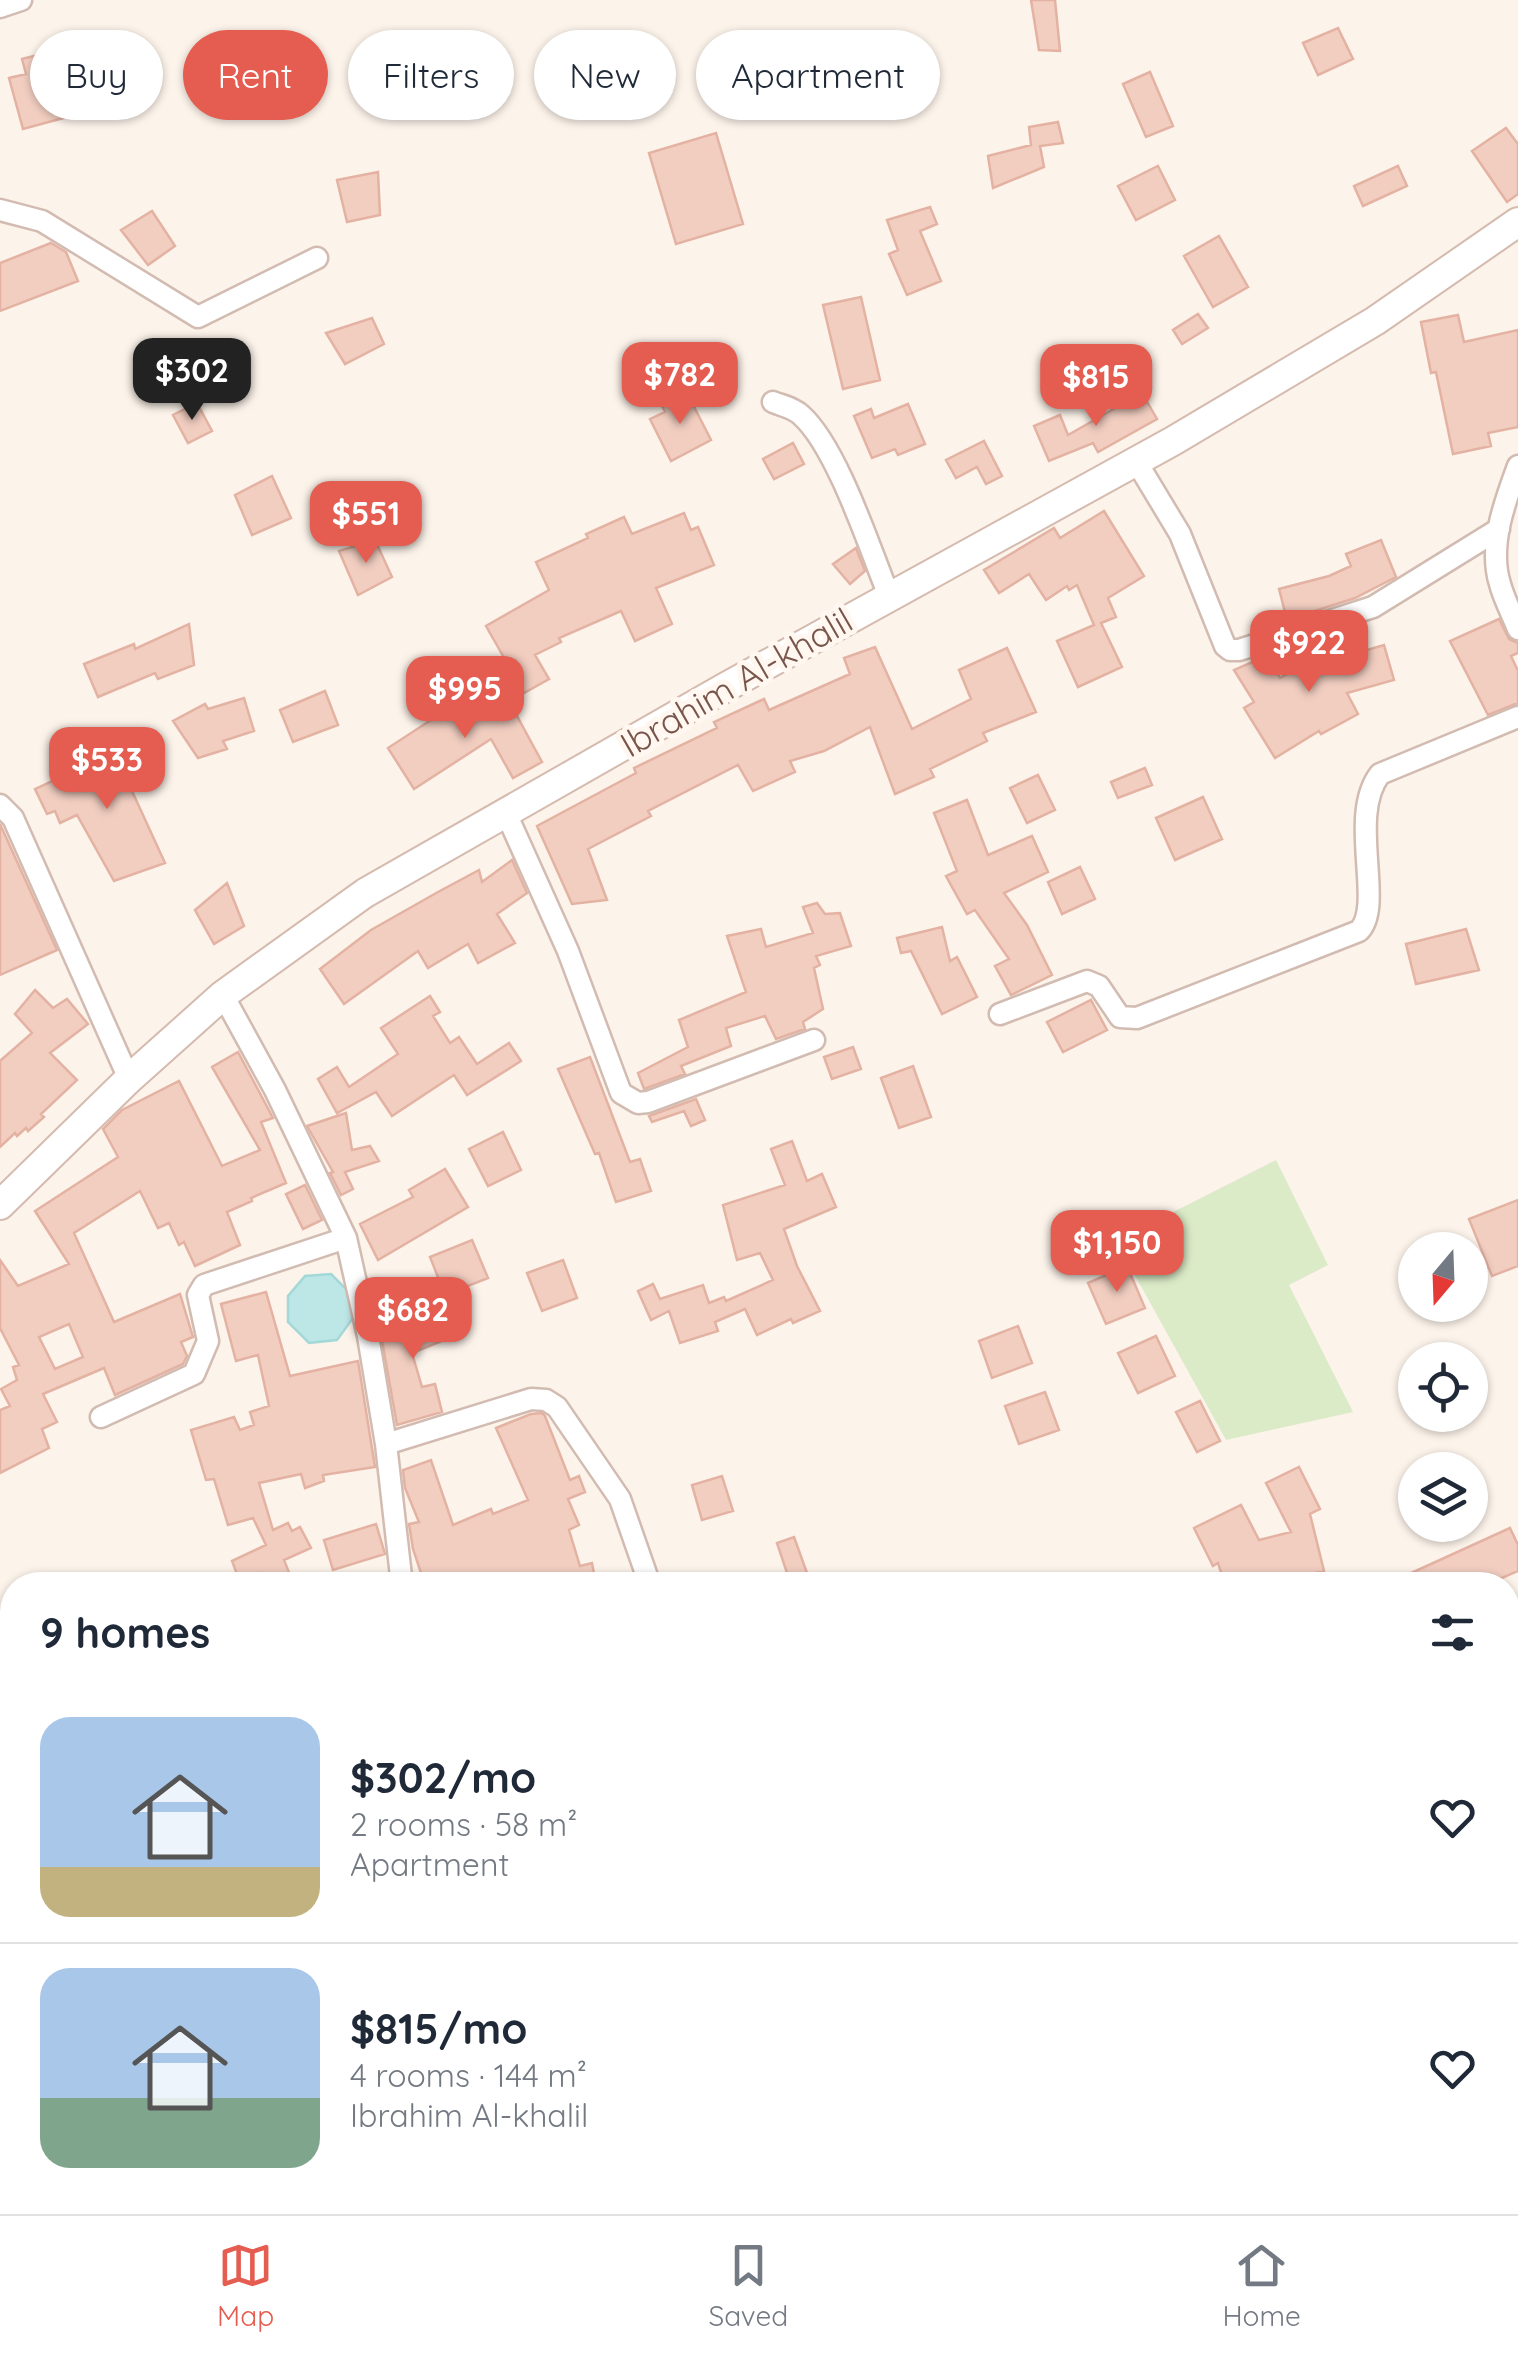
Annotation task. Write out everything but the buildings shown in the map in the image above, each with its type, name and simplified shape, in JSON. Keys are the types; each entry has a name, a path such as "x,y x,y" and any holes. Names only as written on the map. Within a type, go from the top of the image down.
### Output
{"street":[{"path":"0,7 21,0"},
{"path":"0,210 42,221 198,317 316,258"},
{"name":"Ibrahim Al-khalil","path":"0,1205 129,1079 223,995 365,893 1136,461 1375,321 1518,222"},
{"path":"774,402 798,412 814,429 844,484 889,596"},
{"path":"1136,461 1180,534 1224,646 1230,650 1373,607 1499,529"},
{"path":"1518,466 1499,529 1496,556 1498,582 1518,629"},
{"path":"1000,1014 1087,981 1099,986 1120,1018 1137,1018 1359,930 1366,924 1368,911 1366,805 1380,774 1518,717"},
{"path":"0,805 13,818 129,1079"},
{"path":"506,813 568,951 621,1093 628,1100 648,1102 814,1040"},
{"path":"223,995 275,1090 346,1238 386,1444 401,1572"},
{"path":"100,1417 194,1374 208,1341 198,1295 204,1285 346,1238"},
{"path":"386,1444 531,1399 546,1400 557,1407 578,1433 620,1499 646,1572"}],"green space":[{"path":"1276,1160 1328,1265 1289,1285 1353,1412 1226,1440 1116,1241"}],"water":[{"path":"331,1274 349,1292 353,1318 337,1340 309,1343 288,1322 288,1296 305,1276"}]}
